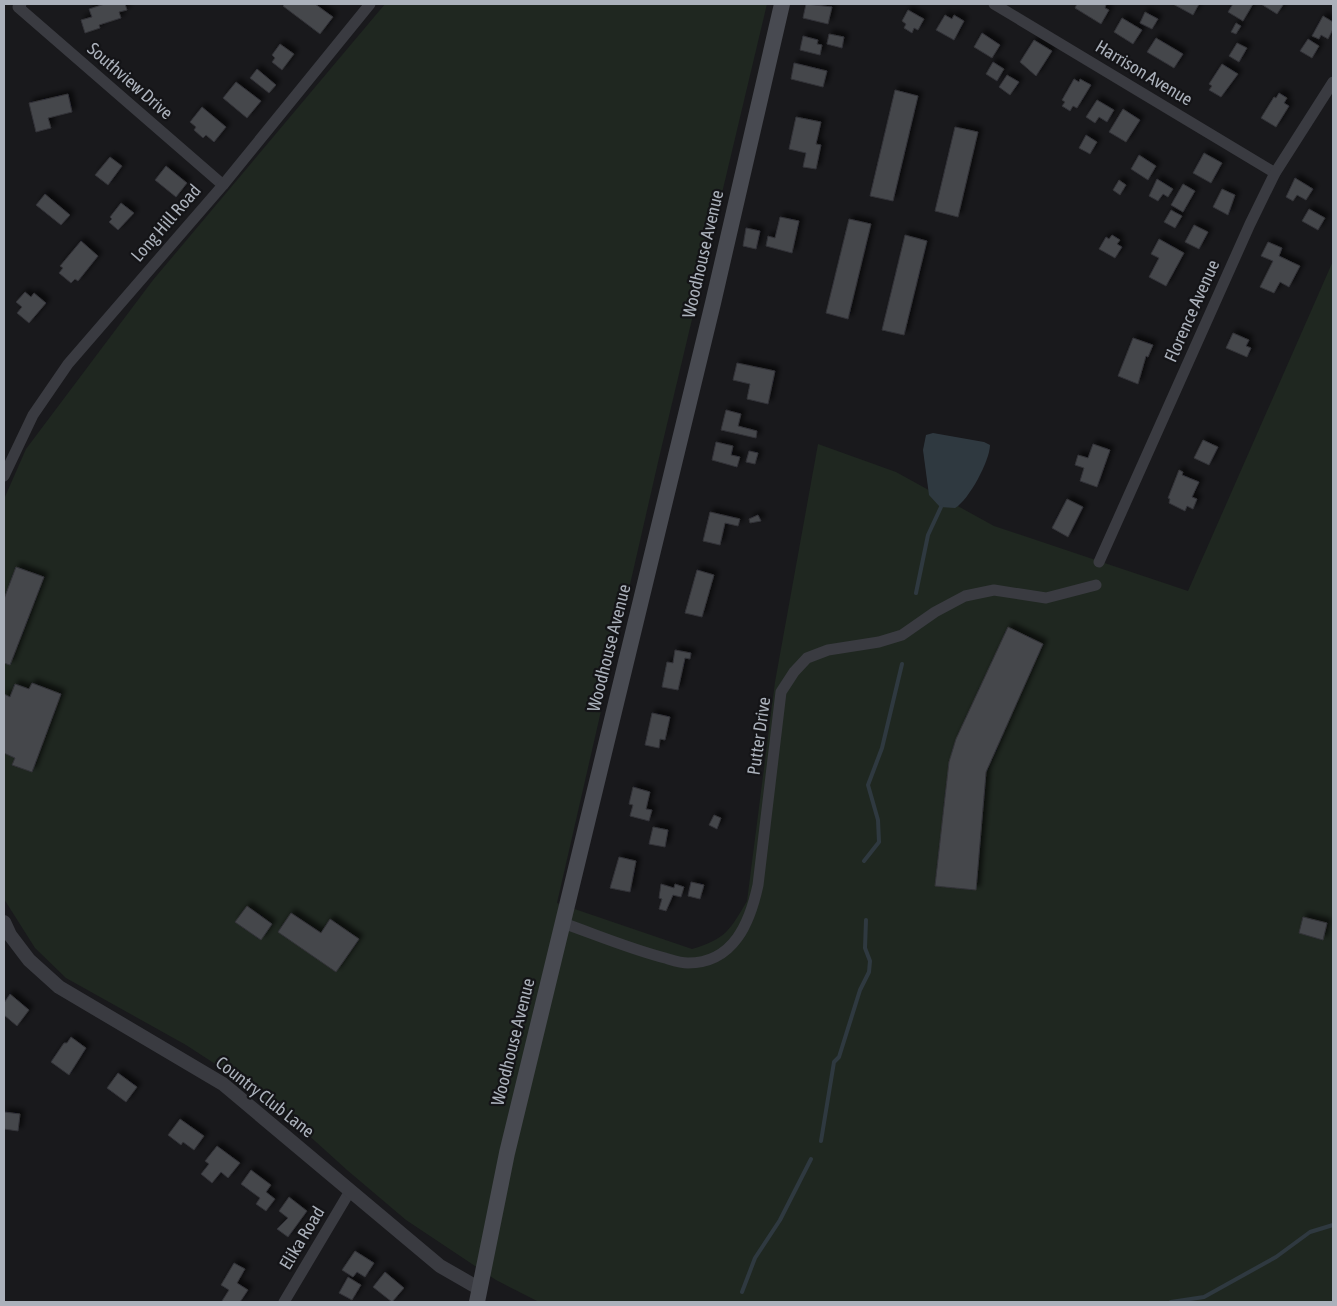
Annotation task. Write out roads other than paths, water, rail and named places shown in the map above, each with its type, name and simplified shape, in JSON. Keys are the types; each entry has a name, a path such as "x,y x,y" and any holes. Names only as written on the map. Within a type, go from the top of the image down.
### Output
{"main road":[{"name":"Woodhouse Avenue","path":"478,1296 507,1153 720,270 782,4"}],"street":[{"name":"Southview Drive","path":"21,4 18,7 223,185"},
{"name":"Long Hill Road","path":"4,476 32,415 68,364 223,185 370,4"},
{"name":"Harrison Avenue","path":"994,4 1275,173"},
{"name":"Florence Avenue","path":"1099,562 1250,224 1275,173 1333,82"},
{"name":"Putter Drive","path":"563,922 650,954 687,964 710,959 726,950 741,934 752,914 758,885 781,692 794,672 807,658 828,650 879,642 902,635 935,612 965,596 994,590 1046,598 1096,585"},
{"name":"Country Club Lane","path":"4,922 10,935 29,960 59,987 223,1084 478,1296"},
{"name":"Elika Road","path":"284,1302 350,1191"}],"waterway":[{"path":"916,593 928,535 941,507"},
{"path":"864,861 879,842 878,820 868,785 882,748 902,664"},
{"path":"821,1141 834,1062 839,1057 860,990 869,972 870,961 865,948 866,920"},
{"path":"742,1292 755,1258 780,1220 811,1159"},
{"path":"1171,1302 1204,1297 1276,1257 1310,1232 1333,1225"}]}
